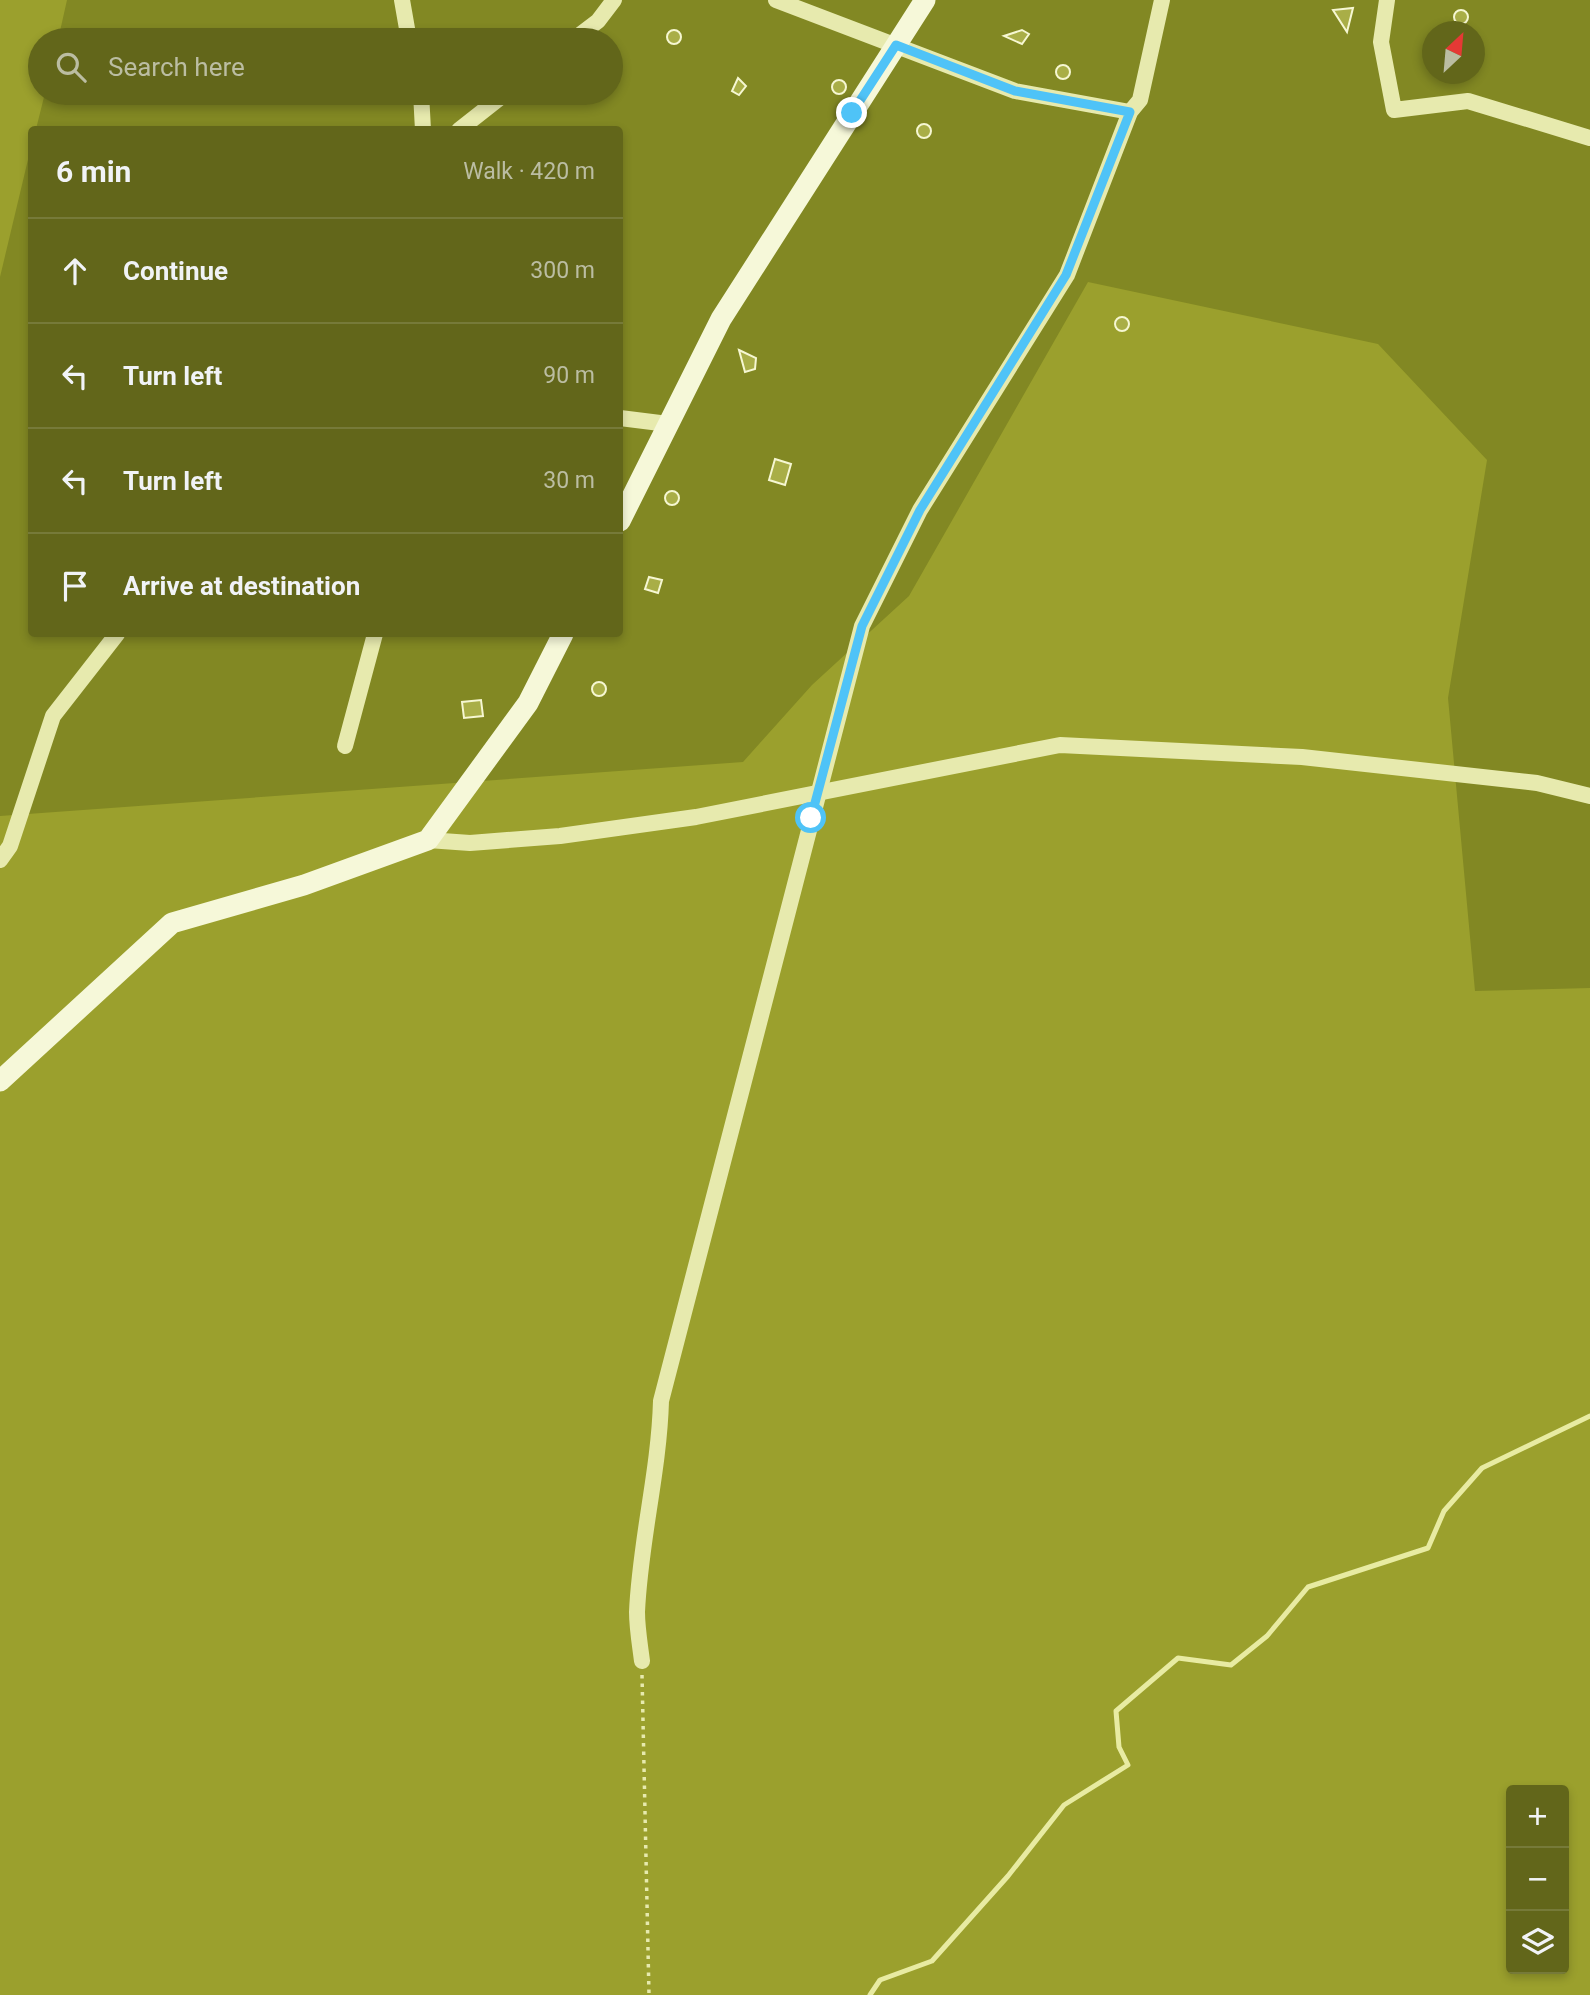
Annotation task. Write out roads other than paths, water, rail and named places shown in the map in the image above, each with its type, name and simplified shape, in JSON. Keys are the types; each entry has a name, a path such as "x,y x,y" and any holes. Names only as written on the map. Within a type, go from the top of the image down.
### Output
{"main road":[{"path":"623,515 721,319 925,0"},
{"path":"0,1081 172,923 304,885 428,840 528,703 561,637"}],"street":[{"path":"402,0 407,28"},
{"path":"589,28 598,21 614,0"},
{"path":"776,0 1015,91 1130,112"},
{"path":"642,1661 637,1615 641,1559 659,1452 661,1401 862,626 920,510 1066,275 1130,112 1140,100 1162,0"},
{"path":"1387,0 1381,42 1394,110 1468,101 1590,138"},
{"path":"422,105 424,126"},
{"path":"464,126 491,105"},
{"path":"623,418 668,424"},
{"path":"0,860 10,846 53,716 115,637"},
{"path":"345,746 374,637"},
{"path":"428,840 470,842 560,836 696,817 1060,746 1302,757 1537,783 1590,796"}],"waterway":[{"path":"870,1995 880,1980 932,1961 1008,1876 1064,1805 1128,1765 1119,1747 1116,1711 1178,1658 1231,1665 1267,1636 1308,1587 1428,1548 1444,1511 1482,1468 1590,1416"}]}
